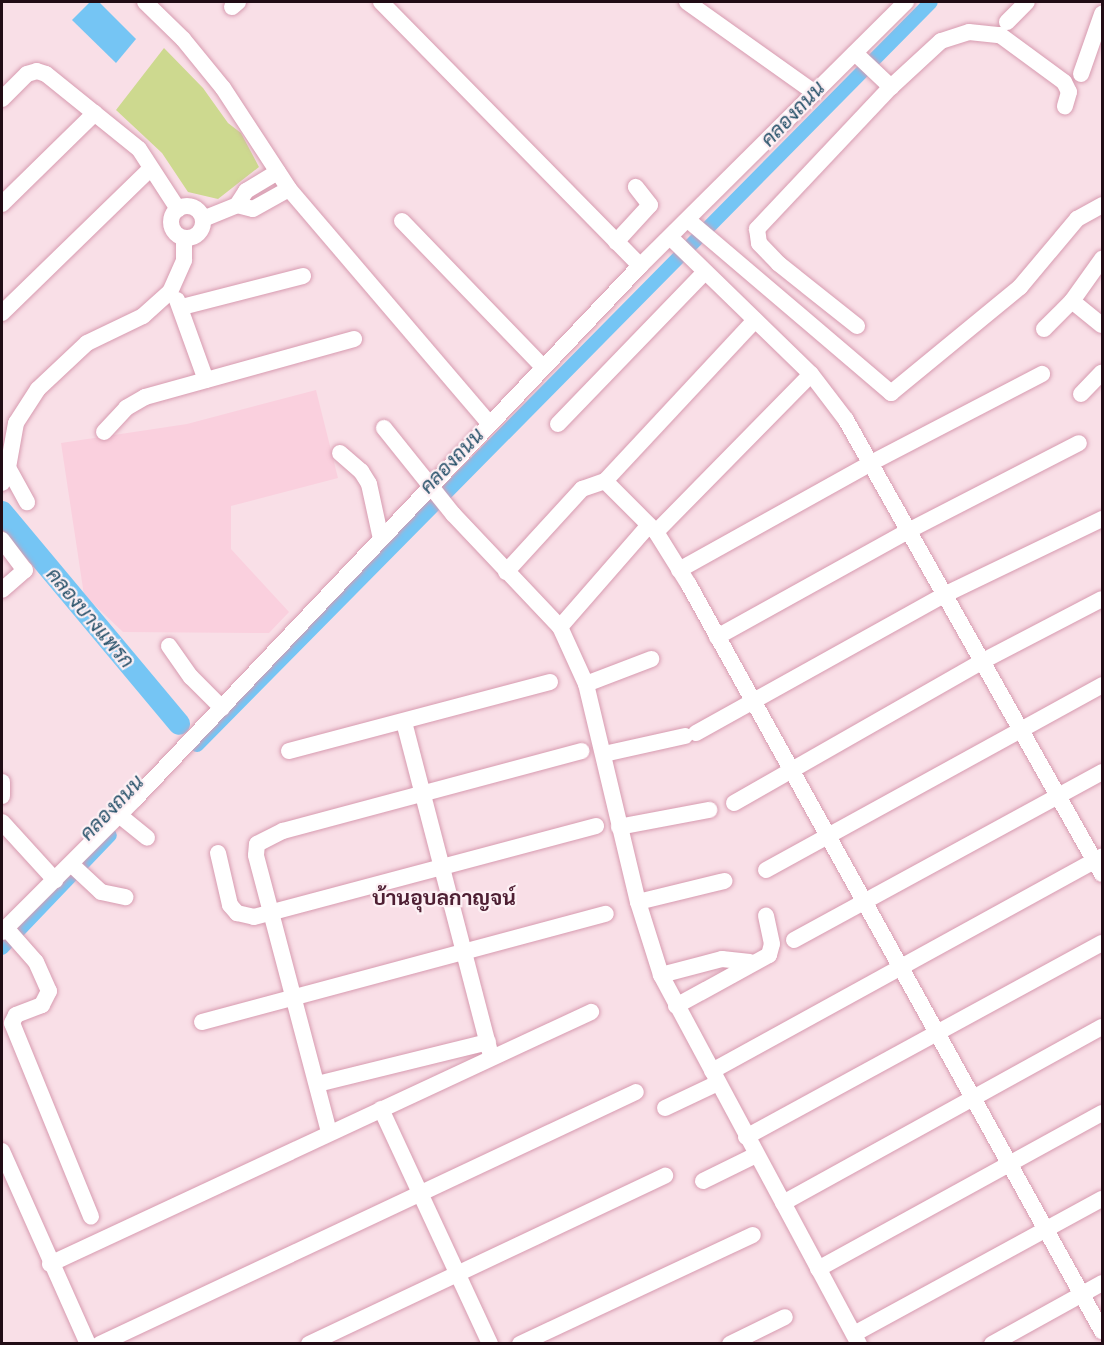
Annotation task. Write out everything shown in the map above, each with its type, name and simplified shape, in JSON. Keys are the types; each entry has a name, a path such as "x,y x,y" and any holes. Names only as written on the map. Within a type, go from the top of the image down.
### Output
{"street":[{"path":"148,2 183,39 223,88 289,189 489,423"},
{"path":"381,2 640,266"},
{"path":"687,2 815,93"},
{"path":"91,1217 12,1023 14,1017 42,1005 49,996 28,951 6,931 55,880 74,866 121,818 381,539 433,490 489,423 640,266 674,241 689,221 815,93 859,57 906,2"},
{"path":"1007,22 1027,2"},
{"path":"1082,74 1102,14"},
{"path":"857,326 779,264 759,243 757,229 889,84 941,41 966,33 996,34 1034,57 1064,82 1069,92 1065,105"},
{"path":"859,57 889,84"},
{"path":"2,99 27,75 37,71 95,113 139,150 178,209"},
{"path":"2,204 95,113"},
{"path":"2,314 150,169"},
{"path":"237,206 246,191 278,172"},
{"path":"616,242 650,205 636,187"},
{"path":"184,239 196,236 203,219 237,206 254,208 289,189"},
{"path":"689,221 891,393 1020,287 1077,219 1102,205"},
{"path":"178,209 196,208 203,219"},
{"path":"2,483 16,423 38,389 87,343 143,316 171,292 184,260 184,239 171,226 178,209"},
{"path":"402,221 543,367"},
{"path":"665,1108 901,967 1100,864 981,662 846,420 811,374 674,241"},
{"path":"1044,329 1072,301 1102,259"},
{"path":"558,424 703,270"},
{"path":"182,307 303,276"},
{"path":"171,292 182,307 206,380"},
{"path":"1072,301 1102,325"},
{"path":"506,572 582,489 605,482 755,320"},
{"path":"104,432 136,401 354,339"},
{"path":"1081,394 1102,372"},
{"path":"560,627 653,529 811,374"},
{"path":"679,570 871,463 1042,374"},
{"path":"384,428 453,514 560,627 586,684 638,902 661,975 856,1339 1102,1199"},
{"path":"717,637 908,531 1079,443"},
{"path":"340,453 362,471 369,484 381,539"},
{"path":"5,463 27,502"},
{"path":"605,482 653,529 679,570 831,835 936,1033 1102,1331"},
{"path":"604,754 690,735 944,595 1102,519"},
{"path":"2,540 25,570 2,590"},
{"path":"734,802 981,662 1102,599"},
{"path":"169,646 191,677 222,708"},
{"path":"586,684 651,658"},
{"path":"289,752 550,682"},
{"path":"766,870 1102,684"},
{"path":"404,722 490,1049"},
{"path":"329,1132 273,912 256,855 262,839 581,751"},
{"path":"795,940 1102,772"},
{"path":"2,782 2,796"},
{"path":"619,827 709,810"},
{"path":"121,818 143,835"},
{"path":"2,822 55,880"},
{"path":"218,853 225,890 237,913 254,917 596,826"},
{"path":"74,866 101,892 125,897"},
{"path":"638,902 724,881"},
{"path":"202,1022 606,914"},
{"path":"676,1006 771,951 766,916"},
{"path":"746,1137 1102,943"},
{"path":"661,975 722,959 750,962"},
{"path":"51,1264 381,1109 490,1049 591,1011"},
{"path":"783,1203 1102,1027"},
{"path":"317,1084 490,1049"},
{"path":"100,1344 636,1092"},
{"path":"381,1109 418,1194 490,1344"},
{"path":"818,1269 1102,1113"},
{"path":"2,1151 88,1344"},
{"path":"703,1181 756,1155"},
{"path":"309,1344 665,1176"},
{"path":"520,1344 753,1235"},
{"path":"992,1344 1102,1283"},
{"path":"730,1344 785,1317"}],"shaded area":[{"path":"316,390 338,478 231,506 231,549 289,612 269,633 123,632 84,595 61,443 187,424"}],"green space":[{"path":"164,48 203,88 228,123 241,133 259,167 218,199 188,192 162,153 116,110"}],"water":[{"path":"90,2 99,2 136,39 116,63 72,20"}],"waterway":[{"name":"คลองถนน","path":"197,745 931,2"},
{"name":"คลองบางแพรก","path":"2,512 179,724"},
{"name":"คลองถนน","path":"2,948 110,835"}],"district":[{"name":"บ้านอุบลกาญจน์","path":"444,898"}]}
